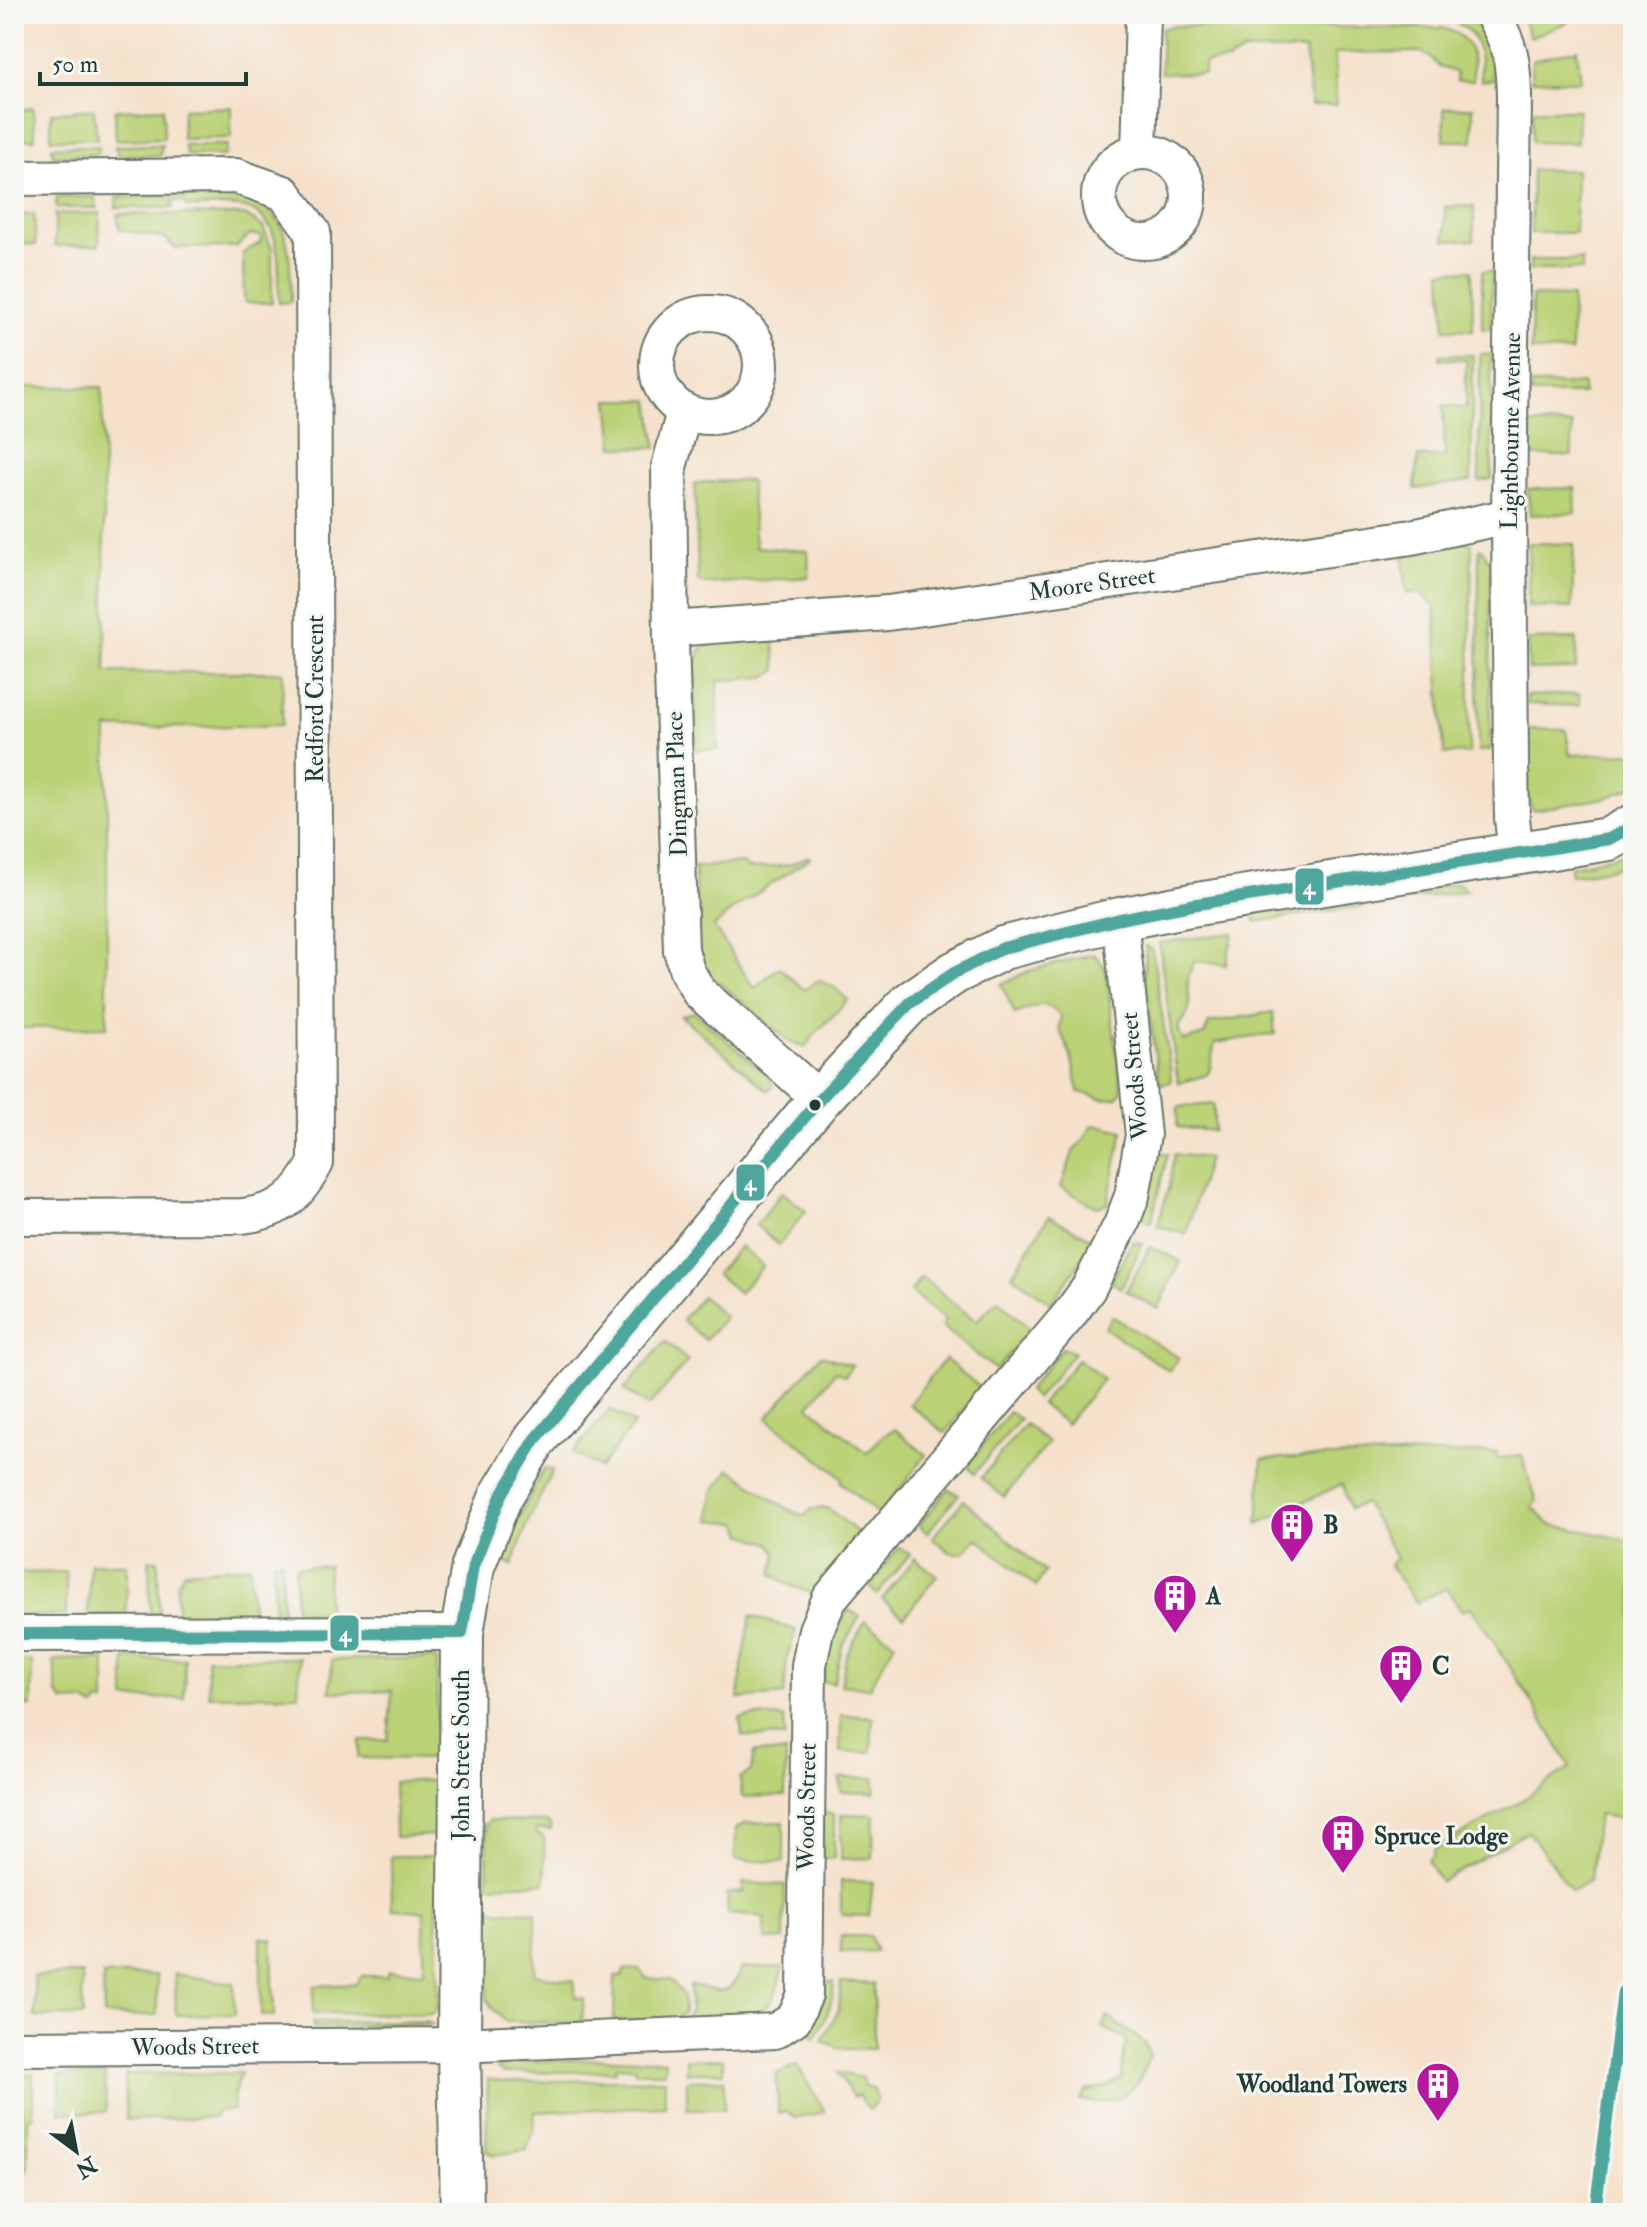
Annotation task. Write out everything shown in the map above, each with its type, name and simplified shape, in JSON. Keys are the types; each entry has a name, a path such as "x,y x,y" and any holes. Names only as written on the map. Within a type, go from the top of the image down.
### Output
{"street":[{"path":"1139,152 1143,14"},
{"name":"Lightbourne Avenue","path":"1492,14 1508,39 1514,68 1515,216 1509,516 1511,792 1516,854"},
{"name":"Redford Crescent","path":"14,178 236,176 284,193 313,232 316,1156 316,1163 305,1184 290,1200 263,1213 243,1216 14,1217"},
{"name":"Dingman Place","path":"684,412 669,467 681,950 687,971 703,996 820,1099"},
{"name":"Moore Street","path":"672,629 888,613 1412,537 1509,516"},
{"name":"John Street South","path":"462,2213 459,2045 462,1633 473,1566 501,1496 535,1440 820,1099 910,1003 954,973 1003,948 1191,905 1609,839 1633,826"},
{"name":"Woods Street","path":"14,2048 459,2045 775,2031 794,2019 805,1995 809,1665 816,1630 830,1598 1088,1289 1121,1225 1132,1196 1143,1135 1120,919"},
{"path":"14,1634 462,1633"}],"green space":[{"path":"917,14 1116,16 1110,19 916,18"},
{"path":"1167,14 1309,14 1309,18 1167,18"},
{"path":"1324,14 1467,14 1482,27 1490,42 1493,80 1481,81 1478,49 1470,33 1442,17 1324,18"},
{"path":"1528,14 1573,14 1576,19 1530,37 1522,18"},
{"path":"1172,26 1443,28 1466,41 1472,54 1473,81 1457,81 1455,72 1439,67 1421,52 1335,53 1336,105 1311,105 1305,51 1246,51 1227,61 1204,63 1204,74 1161,73 1161,29"},
{"path":"1577,49 1581,81 1531,80 1532,60"},
{"path":"231,107 231,138 182,139 183,109"},
{"path":"1473,107 1473,141 1444,141 1444,108"},
{"path":"33,108 35,139 14,139 14,111"},
{"path":"163,108 164,138 116,140 115,110"},
{"path":"94,109 97,139 51,139 51,113"},
{"path":"1532,110 1578,110 1577,143 1532,142"},
{"path":"162,145 160,156 118,155 115,146"},
{"path":"184,145 227,145 224,156 187,155"},
{"path":"52,146 99,146 98,154 53,156"},
{"path":"1532,170 1576,170 1575,233 1531,233"},
{"path":"233,196 268,209 278,220 288,249 291,302 279,303 279,262 274,235 258,214 238,207 187,207 185,201 172,202 173,208 116,208 117,197"},
{"path":"57,197 94,197 98,208 56,208"},
{"path":"1474,206 1474,240 1445,240 1445,207"},
{"path":"100,213 99,245 55,246 55,214"},
{"path":"34,214 36,245 14,244 14,215"},
{"path":"117,214 245,215 263,227 272,249 272,303 246,303 244,298 243,253 260,243 262,238 259,235 250,235 236,247 175,248 165,238 120,230"},
{"path":"1530,260 1582,260 1582,270 1530,270"},
{"path":"1472,270 1473,330 1445,329 1442,271"},
{"path":"1482,271 1492,271 1491,329 1482,329"},
{"path":"1532,296 1572,297 1571,352 1531,351"},
{"path":"1480,354 1491,355 1492,479 1479,481"},
{"path":"1440,355 1473,355 1471,481 1415,489 1418,457 1445,457 1443,406 1466,408 1466,360 1440,359"},
{"path":"1583,384 1583,394 1531,394 1531,385"},
{"path":"14,387 102,387 106,672 283,672 282,725 107,729 107,1027 14,1028"},
{"path":"609,400 650,400 657,448 614,447"},
{"path":"1530,424 1572,425 1572,456 1530,456"},
{"path":"750,480 755,547 808,551 809,577 698,582 695,483"},
{"path":"1575,488 1576,513 1530,515 1528,489"},
{"path":"1463,541 1472,544 1469,753 1444,754 1435,606 1421,593 1407,593 1402,550"},
{"path":"1529,543 1574,544 1572,608 1528,607"},
{"path":"1479,548 1491,564 1490,750 1478,751"},
{"path":"773,635 777,671 765,677 718,681 718,749 695,750 695,663 700,651 712,642"},
{"path":"1577,639 1576,669 1529,670 1528,640"},
{"path":"1579,694 1580,706 1527,704 1527,696"},
{"path":"1529,729 1566,730 1570,755 1633,753 1633,787 1606,798 1534,810 1529,803 1525,783"},
{"path":"1633,851 1633,861 1609,869 1571,875 1570,867"},
{"path":"808,856 810,858 731,911 714,927 754,988 779,967 805,990 818,980 834,987 848,1000 805,1047 790,1042 705,971 697,957 695,867 742,863 749,869 790,865"},
{"path":"1458,883 1467,891 1255,922 1254,913"},
{"path":"1233,933 1226,965 1195,961 1188,980 1189,1010 1179,1024 1179,1033 1184,1041 1204,1035 1209,1023 1273,1012 1275,1034 1215,1043 1208,1073 1178,1083 1159,943"},
{"path":"1146,946 1152,949 1170,1067 1171,1082 1159,1084 1144,974"},
{"path":"1094,954 1105,967 1122,1091 1117,1098 1104,1099 1079,1092 1071,1056 1059,1028 1061,1017 1045,1005 1015,1014 1001,984 1029,971"},
{"path":"694,1012 768,1075 773,1086 768,1091 681,1016"},
{"path":"1214,1104 1214,1131 1177,1127 1178,1107"},
{"path":"1092,1126 1123,1131 1107,1205 1096,1207 1061,1187 1074,1149"},
{"path":"1156,1153 1168,1153 1151,1223 1141,1217"},
{"path":"1174,1154 1208,1158 1186,1234 1157,1226 1169,1186"},
{"path":"782,1192 806,1211 779,1245 756,1225"},
{"path":"1049,1216 1092,1239 1051,1303 1012,1275"},
{"path":"1132,1242 1143,1243 1121,1288 1111,1282"},
{"path":"740,1246 763,1266 739,1293 716,1274"},
{"path":"1150,1247 1181,1261 1158,1309 1126,1291"},
{"path":"921,1277 976,1321 998,1300 1030,1329 996,1370 941,1326 945,1320 911,1292"},
{"path":"702,1296 725,1317 705,1340 682,1320"},
{"path":"1112,1316 1179,1358 1169,1371 1105,1328"},
{"path":"665,1341 688,1361 649,1406 624,1390"},
{"path":"1062,1348 1074,1353 1036,1399 1028,1390"},
{"path":"821,1355 852,1365 845,1376 836,1371 809,1406 867,1453 883,1435 895,1429 926,1455 879,1515 841,1482 841,1477 767,1418"},
{"path":"945,1359 981,1388 945,1433 909,1404"},
{"path":"1078,1359 1103,1379 1066,1424 1041,1404"},
{"path":"610,1409 634,1424 600,1468 573,1453"},
{"path":"1009,1412 1020,1419 974,1474 967,1465"},
{"path":"1025,1424 1048,1443 1004,1497 981,1478"},
{"path":"1497,1452 1497,1458 1522,1456 1537,1502 1532,1506 1549,1524 1633,1541 1633,1820 1598,1815 1590,1880 1572,1891 1528,1831 1440,1882 1427,1860 1433,1856 1434,1850 1516,1804 1570,1767 1471,1607 1462,1611 1446,1588 1417,1603 1389,1565 1396,1558 1365,1503 1350,1509 1342,1484 1258,1524 1262,1459"},
{"path":"544,1468 553,1470 527,1524 513,1565 504,1562 518,1519"},
{"path":"730,1469 796,1513 804,1516 812,1509 828,1508 862,1536 815,1594 789,1585 772,1574 777,1553 770,1543 744,1535 739,1523 710,1520 713,1492"},
{"path":"948,1489 959,1494 927,1533 919,1525"},
{"path":"964,1500 1045,1572 1036,1587 977,1538 963,1553 951,1553 932,1538"},
{"path":"899,1547 910,1554 877,1595 869,1586"},
{"path":"915,1558 937,1576 904,1617 882,1599"},
{"path":"149,1560 158,1560 159,1614 150,1614"},
{"path":"282,1560 282,1615 274,1615 273,1561"},
{"path":"90,1563 127,1564 126,1616 88,1615"},
{"path":"250,1566 252,1614 177,1615 177,1585 184,1571"},
{"path":"328,1566 327,1613 295,1612 295,1567"},
{"path":"66,1572 66,1615 15,1616 14,1573"},
{"path":"848,1610 860,1616 842,1647 834,1683 822,1681 830,1645"},
{"path":"751,1616 796,1630 787,1657 784,1695 739,1699"},
{"path":"865,1621 895,1643 869,1688 841,1685 846,1656"},
{"path":"207,1658 300,1658 298,1695 209,1696"},
{"path":"435,1658 437,1759 358,1758 360,1740 388,1740 392,1691 330,1692 332,1660"},
{"path":"105,1659 105,1703 100,1702 94,1707 84,1701 64,1702 57,1694 54,1660"},
{"path":"125,1659 185,1659 184,1698 125,1699"},
{"path":"14,1661 32,1661 31,1706 14,1706"},
{"path":"841,1715 873,1717 871,1752 840,1752"},
{"path":"740,1718 784,1718 785,1737 742,1736"},
{"path":"754,1752 786,1753 785,1796 742,1797 740,1778 751,1771"},
{"path":"840,1778 875,1778 875,1793 841,1792"},
{"path":"436,1780 438,1835 395,1837 394,1782"},
{"path":"822,1812 834,1814 834,1859 822,1858"},
{"path":"841,1814 874,1815 873,1858 841,1859"},
{"path":"490,1820 547,1822 551,1826 551,1830 537,1829 536,1833 544,1837 545,1883 488,1885 486,1824"},
{"path":"784,1822 784,1862 735,1860 736,1828 746,1823"},
{"path":"391,1856 437,1856 438,2008 433,2014 313,2013 314,1986 356,1984 362,1976 387,1976 389,1970 424,1972 424,1911 392,1909"},
{"path":"841,1881 873,1882 869,1916 841,1915"},
{"path":"743,1883 785,1885 784,1939 765,1940 764,1917 728,1914 727,1894 744,1892"},
{"path":"487,1910 536,1912 534,1974 574,1981 576,1998 584,1998 582,2023 506,2022 492,2008 487,1998"},
{"path":"841,1936 870,1936 876,1951 841,1952"},
{"path":"261,1938 272,1939 274,2016 261,2015"},
{"path":"783,1967 771,2001 760,2011 734,2020 683,2023 690,2012 690,1985 721,1991 731,1986 742,1968"},
{"path":"640,1969 646,1978 670,1980 683,1994 684,2012 675,2021 614,2021 615,1976 622,1977 624,1970"},
{"path":"82,1974 83,2016 35,2017 34,1976"},
{"path":"175,1974 234,1983 235,2014 176,2015"},
{"path":"103,1975 157,1975 157,2015 104,2016"},
{"path":"822,1982 834,1982 828,2011 815,2038 806,2031 819,2004"},
{"path":"841,1982 874,1984 874,2049 843,2049 822,2041 839,2009"},
{"path":"1108,2017 1145,2043 1150,2056 1134,2087 1120,2097 1105,2102 1080,2100 1086,2091 1106,2087 1121,2079 1126,2039 1102,2027"},
{"path":"427,2021 432,2024 313,2028 313,2022"},
{"path":"686,2059 723,2059 723,2072 686,2072"},
{"path":"665,2060 664,2072 635,2072 635,2067 616,2066 615,2071 503,2073 497,2069 509,2062"},
{"path":"797,2065 825,2112 796,2118 787,2112 778,2114 777,2074"},
{"path":"241,2073 234,2094 233,2110 217,2112 215,2117 126,2120 125,2074"},
{"path":"838,2073 863,2078 865,2087 874,2089 877,2101 870,2110 858,2095 853,2097"},
{"path":"33,2074 33,2115 28,2119 28,2172 21,2171 22,2075"},
{"path":"105,2074 106,2112 60,2113 60,2075"},
{"path":"488,2079 503,2082 665,2079 665,2106 535,2112 534,2133 527,2150 495,2155 486,2151"},
{"path":"724,2079 724,2109 687,2109 687,2080"}],"transit line":[{"name":"4","path":"14,1634 462,1633 473,1566 501,1496 535,1440 820,1099 910,1003 954,973 1003,948 1120,919 1609,839 1633,826"},
{"name":"4","path":"1595,2213 1623,1992 1633,1991"}],"place":[{"name":"B","path":"1292,1564"},
{"name":"A","path":"1175,1635"},
{"name":"C","path":"1401,1705"},
{"name":"Spruce Lodge","path":"1343,1875"},
{"name":"Woodland Towers","path":"1438,2123"}]}
